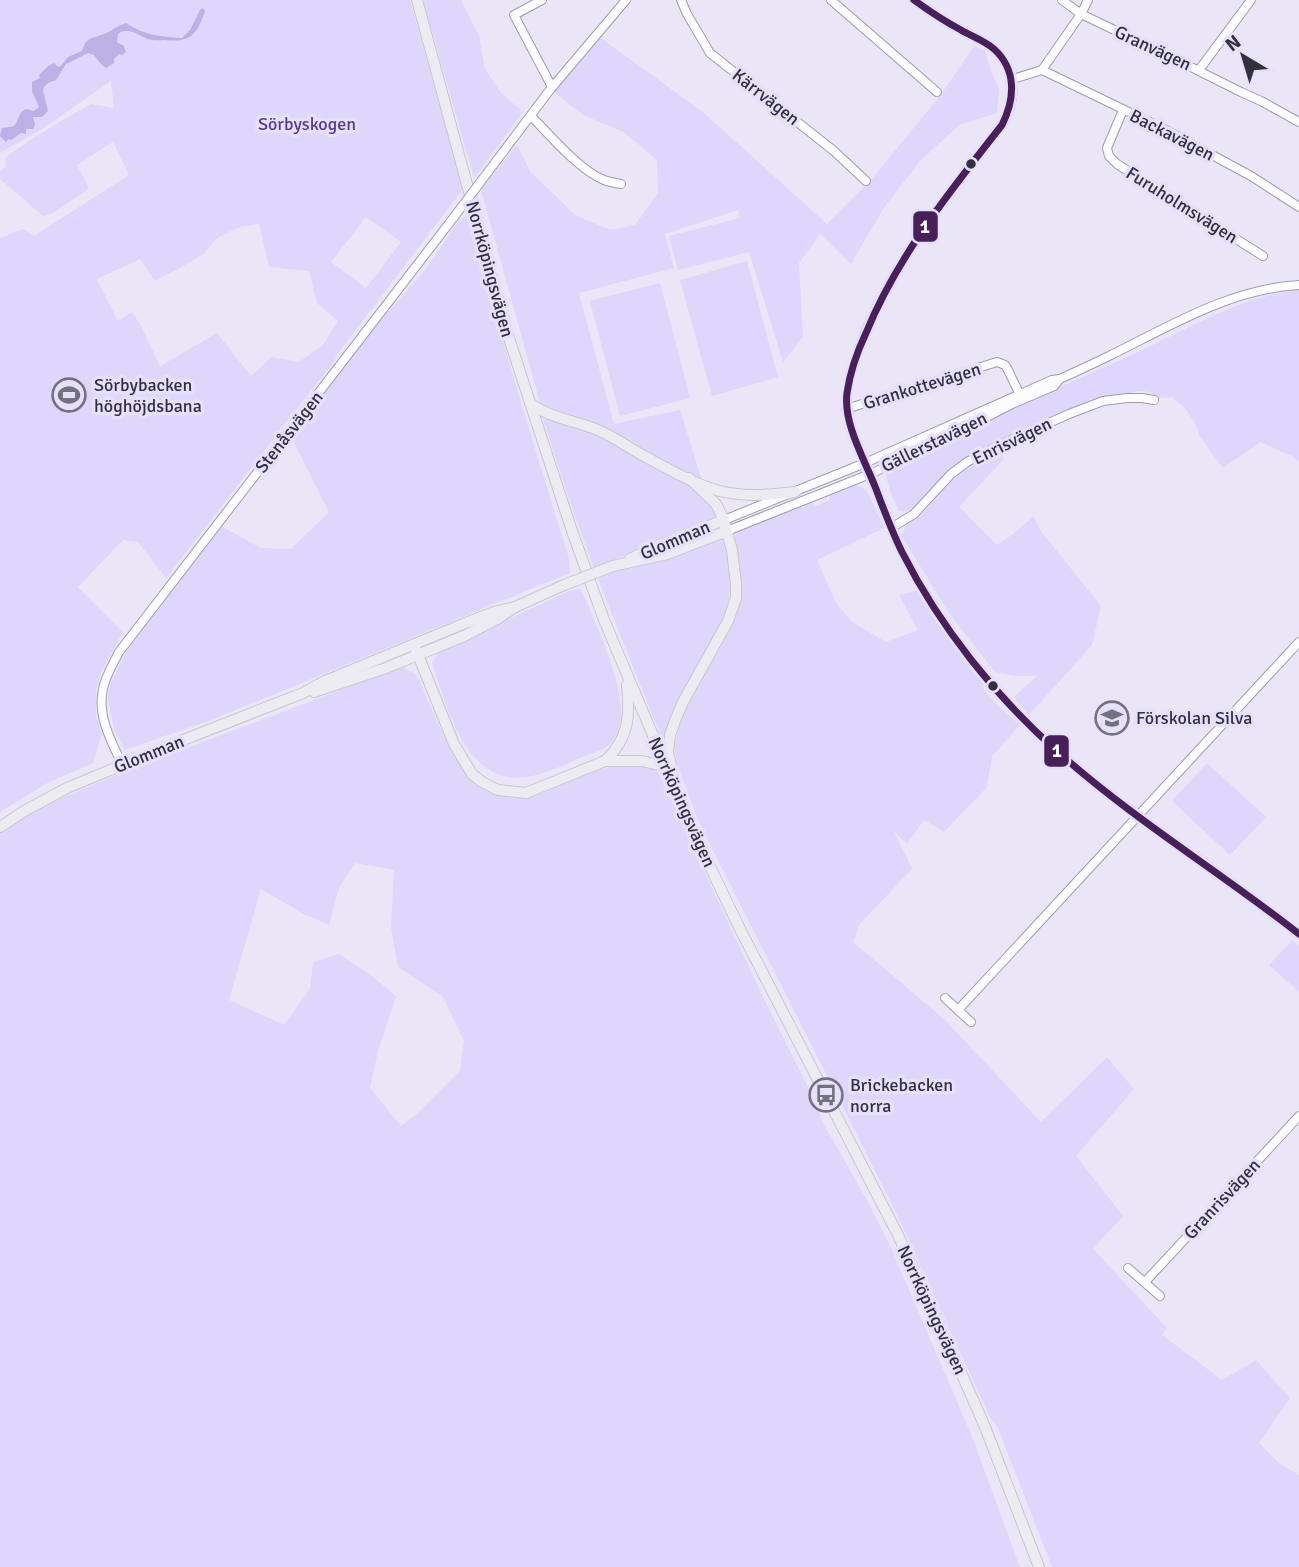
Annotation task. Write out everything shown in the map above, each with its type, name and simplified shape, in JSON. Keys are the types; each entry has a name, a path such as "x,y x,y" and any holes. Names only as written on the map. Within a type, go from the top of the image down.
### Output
{"main road":[{"name":"Norrköpingsvägen","path":"417,0 507,332 604,620 700,846 923,1288 985,1427 1039,1567"},
{"path":"530,403 548,415 601,431 646,457 719,491 775,495 795,492"},
{"path":"674,782 668,751 675,720 728,621 736,598 734,569 725,525 716,504 689,478"},
{"name":"Glomman","path":"0,827 50,797 122,764 303,693 315,692 355,679 416,650 479,629 515,607 564,585 627,562 644,552 725,525"},
{"path":"416,650 454,744 472,774 498,790 526,793 605,761 615,752 627,725 629,708 626,673"},
{"path":"605,761 642,761 667,767"}],"street":[{"path":"542,0 514,15 552,87"},
{"name":"Stenåsvägen","path":"122,764 107,731 102,709 103,688 119,652 552,87 626,0"},
{"name":"Kärrvägen","path":"681,0 710,53 834,151 866,181"},
{"path":"831,0 937,92"},
{"path":"914,0 993,48 1006,64 1013,79 1013,91 1007,117 903,259 879,300 851,372 846,410 891,528 902,552 946,624 1026,721 1060,753 1138,816 1299,934"},
{"name":"Granvägen","path":"1062,0 1081,14 1261,100 1299,122"},
{"path":"1013,79 1042,70 1088,0"},
{"path":"1199,70 1251,0"},
{"name":"Backavägen","path":"1042,70 1251,176 1299,207"},
{"name":"Furuholmsvägen","path":"1123,110 1107,148 1108,156 1263,256"},
{"path":"531,116 580,164 605,181 621,184"},
{"name":"Gällerstavägen","path":"725,525 795,492 1052,380 1060,379 1226,300 1259,290 1299,285"},
{"name":"Grankottevägen","path":"846,410 998,362 1005,365 1020,395"},
{"name":"Gällerstavägen","path":"725,525 870,474 1054,386 1060,379"},
{"name":"Enrisvägen","path":"891,528 914,514 951,474 967,462 1002,444 1103,401 1127,398 1154,400"},
{"path":"958,1010 1299,642"},
{"path":"945,998 971,1022"},
{"name":"Granrisvägen","path":"1145,1282 1299,1116"},
{"path":"1128,1268 1160,1296"}],"green space":[{"name":"Sörbyskogen","path":"0,0 410,0 463,189 336,356 335,361 166,578 138,542 123,540 78,587 123,632 102,670 96,689 96,717 102,733 93,763 49,782 0,812 0,238 23,229 34,236 129,175 113,142 77,165 89,189 53,213 43,216 0,179 0,172 6,166 5,158 80,110 91,104 114,108 111,81 42,129 0,153","holes":["366,217 401,242 366,288 331,262","259,224 269,267 309,271 317,303 338,321 323,345 299,362 272,357 251,376 217,333 160,366 132,312 118,321 97,279 140,259 155,281 203,254 217,238 239,227"]},
{"path":"423,0 461,0 479,36 485,69 501,93 523,112 474,178"},
{"path":"598,36 704,113 827,224 870,181 940,96 974,46 985,51 999,89 997,113 959,125 920,161 883,209 851,264 820,234 799,263 803,337 783,362 749,252 678,270 669,236 740,218 738,210 665,234 674,268 579,293 614,424 680,410 703,484 590,423 542,410 481,190 517,145 530,171 575,215 610,230 635,225 658,193 657,160 624,132 583,115 553,91"},
{"path":"467,216 569,558 570,573 211,720 125,750 114,729 108,699 110,685 126,652 221,526 261,548 291,549 329,512 291,437 372,330 426,269 459,220"},
{"path":"747,261 778,377 712,396 680,280"},
{"path":"660,283 690,398 620,416 590,301"},
{"path":"1299,290 1299,462 1292,456 1260,442 1223,468 1200,437 1185,408 1171,397 1159,398 1150,392 1141,391 1092,399 968,456 948,471 910,511 899,511 886,474 893,468 1015,407 1214,315 1251,300"},
{"path":"543,419 571,423 600,435 690,487 707,500 717,518 594,568"},
{"path":"1001,453 1004,459 959,507 997,545 1034,516 1040,530 1101,606 1092,645 1029,715 1014,697 1037,676 995,672 949,613 901,535 907,525 920,516 966,468"},
{"path":"851,485 862,487 868,493 884,528 817,560 836,603 852,622 886,642 918,630 899,595 919,590 981,679 985,692 1020,725 992,756 987,787 944,832 924,820 907,844 894,831 912,869 859,925 853,942 944,1019 1041,1122 1107,1057 1134,1089 1076,1156 1123,1216 1093,1249 1167,1328 1162,1335 1222,1380 1256,1360 1290,1398 1259,1443 1279,1463 1299,1475 1299,1567 1052,1567 998,1428 990,1417 891,1202 699,823 676,761 675,747 686,709 736,616 741,584 735,535 745,527 811,502 814,507 830,500 829,495"},
{"path":"722,536 730,581 727,610 674,711 663,742 598,579"},
{"path":"581,589 618,686 621,716 618,732 612,742 603,749 545,773 520,778 496,774 475,757 458,733 432,663 438,652 571,590"},
{"path":"402,667 415,674 419,680 448,744 466,773 492,792 511,798 532,797 616,765 648,766 659,774 762,995 817,1105 822,1121 891,1248 971,1434 1020,1567 0,1567 0,833 45,805 126,771","holes":["355,863 394,870 391,927 398,967 443,997 464,1041 460,1071 401,1126 370,1088 378,1051 396,997 368,974 338,954 313,962 310,989 284,1025 229,1000 261,889 329,925 339,888"]},
{"path":"1207,763 1266,817 1230,855 1172,801"},
{"path":"1292,940 1299,946 1299,992 1269,965"}],"shaded area":[{"path":"203,8 205,11 199,26 187,38 174,41 152,40 125,31 118,34 117,42 124,46 126,52 119,54 114,63 106,68 94,55 88,53 66,64 56,80 44,87 48,111 42,117 33,117 33,129 26,129 26,134 21,133 6,142 0,136 2,128 15,124 21,112 26,109 34,111 39,107 32,91 32,82 40,78 39,75 48,66 54,63 58,67 61,66 68,57 82,51 90,39 126,23 153,35 182,38"}],"transit line":[{"name":"1","path":"914,0 994,49 1007,66 1012,85 1002,125 910,250 879,304 852,370 847,393 848,417 891,529 917,580 951,633 1012,708 1058,752 1116,800 1299,934"}],"place":[{"name":"Sörbybacken höghöjdsbana","path":"69,395"},
{"name":"Förskolan Silva","path":"1112,718"},
{"name":"Brickebacken norra","path":"826,1095"}]}
